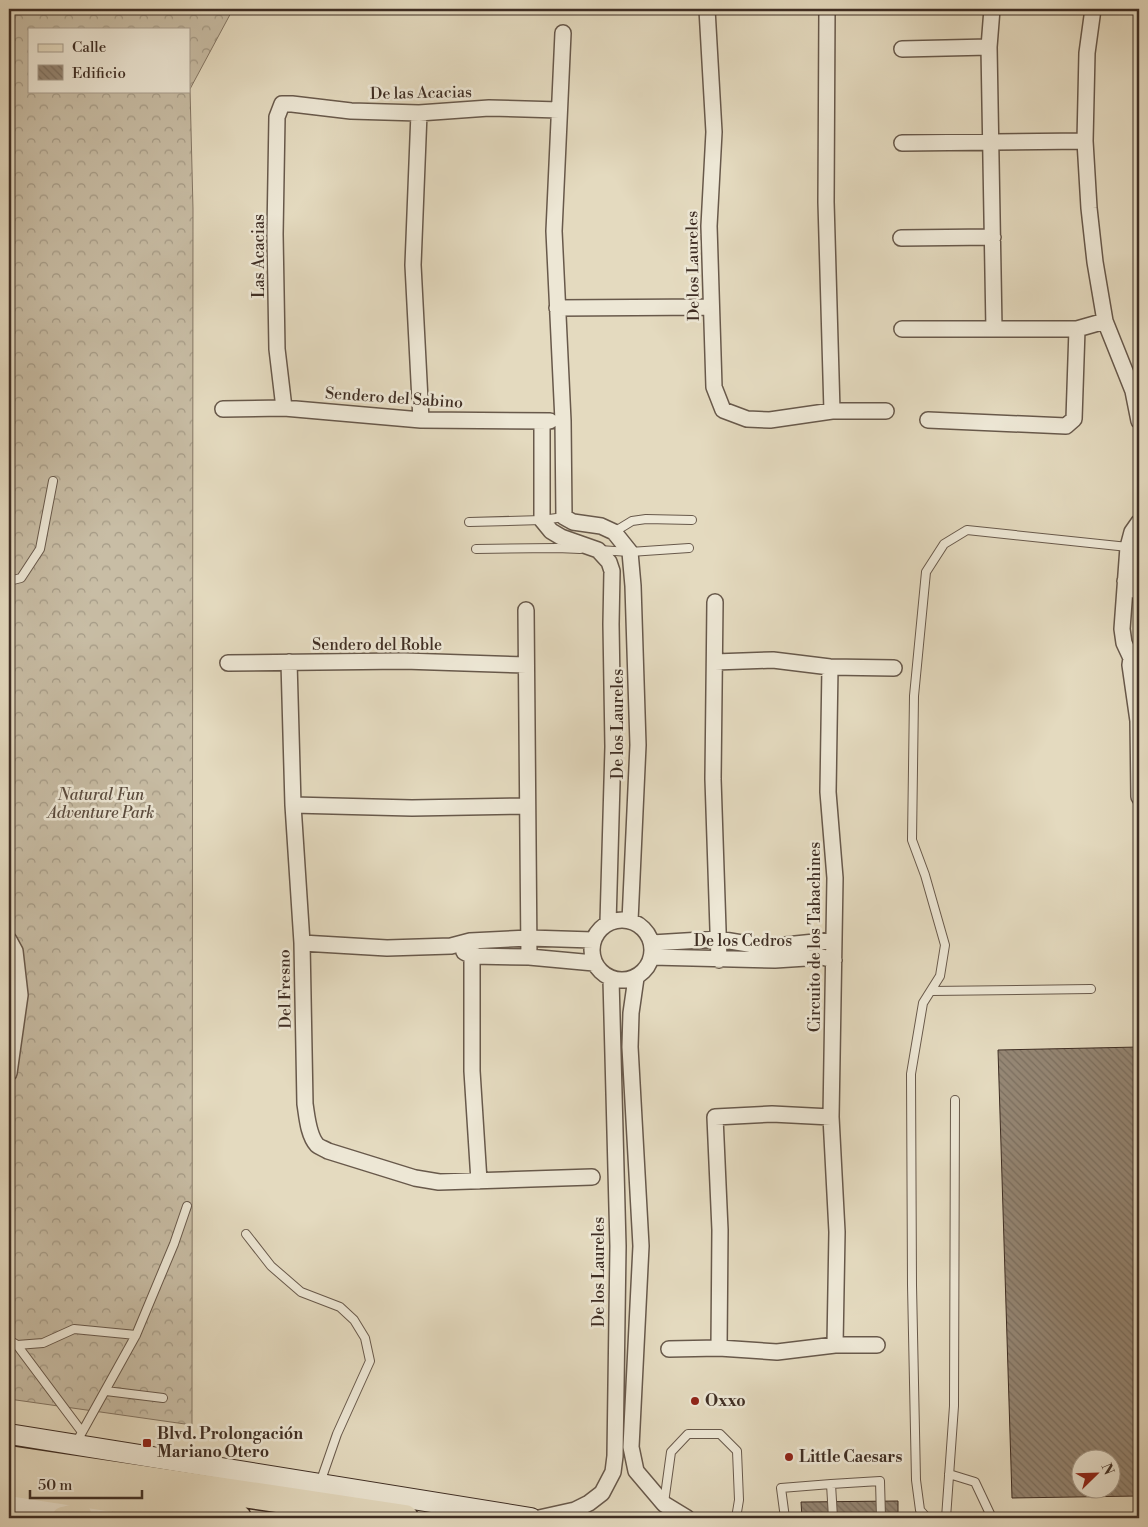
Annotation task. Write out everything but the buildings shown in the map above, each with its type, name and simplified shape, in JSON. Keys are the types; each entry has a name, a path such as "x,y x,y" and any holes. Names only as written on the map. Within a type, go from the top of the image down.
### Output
{"highway":[{"path":"9,1459 405,1518"},
{"path":"9,1483 238,1518"}],"street":[{"name":"De los Laureles","path":"707,9 714,132 709,226 714,386 723,410 747,420 770,420 832,411 886,411"},
{"path":"827,9 826,202 832,411"},
{"path":"992,9 988,48 994,329"},
{"path":"1093,9 1087,53 1085,141 1095,262 1105,321 1136,392 1139,421"},
{"path":"563,33 554,231 564,517 573,522 601,526 614,532 630,552"},
{"path":"902,49 988,48"},
{"name":"De las Acacias","path":"282,104 351,111 419,113 489,108 560,110"},
{"name":"Las Acacias","path":"282,104 277,116 275,234 277,349 284,408"},
{"path":"419,113 413,265 421,420"},
{"path":"902,143 1085,141"},
{"path":"901,238 992,237"},
{"path":"557,308 711,307"},
{"path":"902,329 1077,329 1105,321"},
{"path":"928,420 1066,426 1074,419 1077,329"},
{"name":"Sendero del Sabino","path":"222,409 284,408 421,420 562,421"},
{"path":"542,421 542,520 551,531 561,537 598,550"},
{"path":"1139,522 1132,532 1128,547 1122,629 1124,643 1135,665 1139,797"},
{"name":"De los Laureles","path":"598,550 609,562 612,571 613,747 608,923"},
{"name":"De los Laureles","path":"630,552 633,586 638,745 630,921"},
{"path":"1125,581 1139,593"},
{"path":"715,602 713,778 719,960"},
{"path":"526,610 529,957"},
{"path":"715,662 773,660 830,667 894,668"},
{"name":"Sendero del Roble","path":"228,663 404,661 526,665"},
{"name":"Del Fresno","path":"289,662 293,805 302,943 306,1104 312,1136 318,1146 328,1151 415,1178 439,1182 592,1177"},
{"name":"Circuito de los Tabachines","path":"830,667 828,792 835,878 831,1117 837,1232 835,1344"},
{"path":"293,805 412,808 527,806"},
{"path":"623,919 630,921 646,932 652,950 647,969 636,978 625,981 611,979 600,972 594,963 591,950 593,940 599,930 608,923 623,919"},
{"path":"471,948 528,938 593,940"},
{"name":"De los Cedros","path":"652,950 718,939 766,947 834,940"},
{"path":"9,940 15,951 20,995 9,1072"},
{"path":"302,943 388,948 452,946 529,957 594,963"},
{"path":"471,948 472,1071 479,1180"},
{"name":"De los Cedros","path":"652,950 719,960 742,958 776,960 822,957 834,960"},
{"path":"636,978 631,1012 630,1047 641,1246 631,1447 636,1471 664,1504 687,1518"},
{"name":"De los Laureles","path":"539,1518 575,1510 589,1503 602,1492 613,1472 615,1456 618,1246 611,979"},
{"path":"719,1348 720,1230 715,1118 772,1114 831,1117"},
{"path":"618,1246 641,1246"},
{"path":"670,1349 719,1348 777,1352 835,1344 877,1344"},
{"path":"616,1362 635,1362"},
{"path":"9,1434 79,1438 320,1484 531,1518"},
{"path":"615,1456 633,1455"},
{"path":"9,1504 71,1516 105,1518"}],"lane":[{"path":"9,10 15,9"},
{"path":"9,581 21,578 40,548 53,480"},
{"path":"468,522 542,520 564,517"},
{"path":"614,532 632,521 646,519 692,520"},
{"path":"927,1518 920,1510 916,1480 911,1074 923,1003 940,976 945,945 925,875 912,840 914,696 926,572 944,544 967,530 1128,547"},
{"path":"476,549 557,548 630,552 689,548"},
{"path":"931,991 1091,989"},
{"path":"946,1518 954,1406 955,1100"},
{"path":"17,1344 79,1438 136,1336 174,1244 187,1206"},
{"path":"246,1234 270,1266 301,1292 340,1307 354,1320 365,1338 370,1361 337,1434 320,1484"},
{"path":"9,1340 17,1344 43,1343 74,1329 136,1336"},
{"path":"106,1391 163,1398"},
{"path":"664,1504 671,1452 688,1434 720,1434 737,1451 739,1500 736,1518"},
{"path":"949,1474 975,1482 992,1518"},
{"path":"785,1518 781,1488 880,1481 881,1518"},
{"path":"831,1484 833,1518"}],"green space":[{"name":"Natural Fun Adventure Park","path":"9,9 233,9 190,89 193,209 192,1425 9,1399"}],"place":[{"name":"Oxxo","path":"695,1401"},
{"name":"Blvd. Prolongación Mariano Otero","path":"147,1443"},
{"name":"Little Caesars","path":"789,1457"}]}
